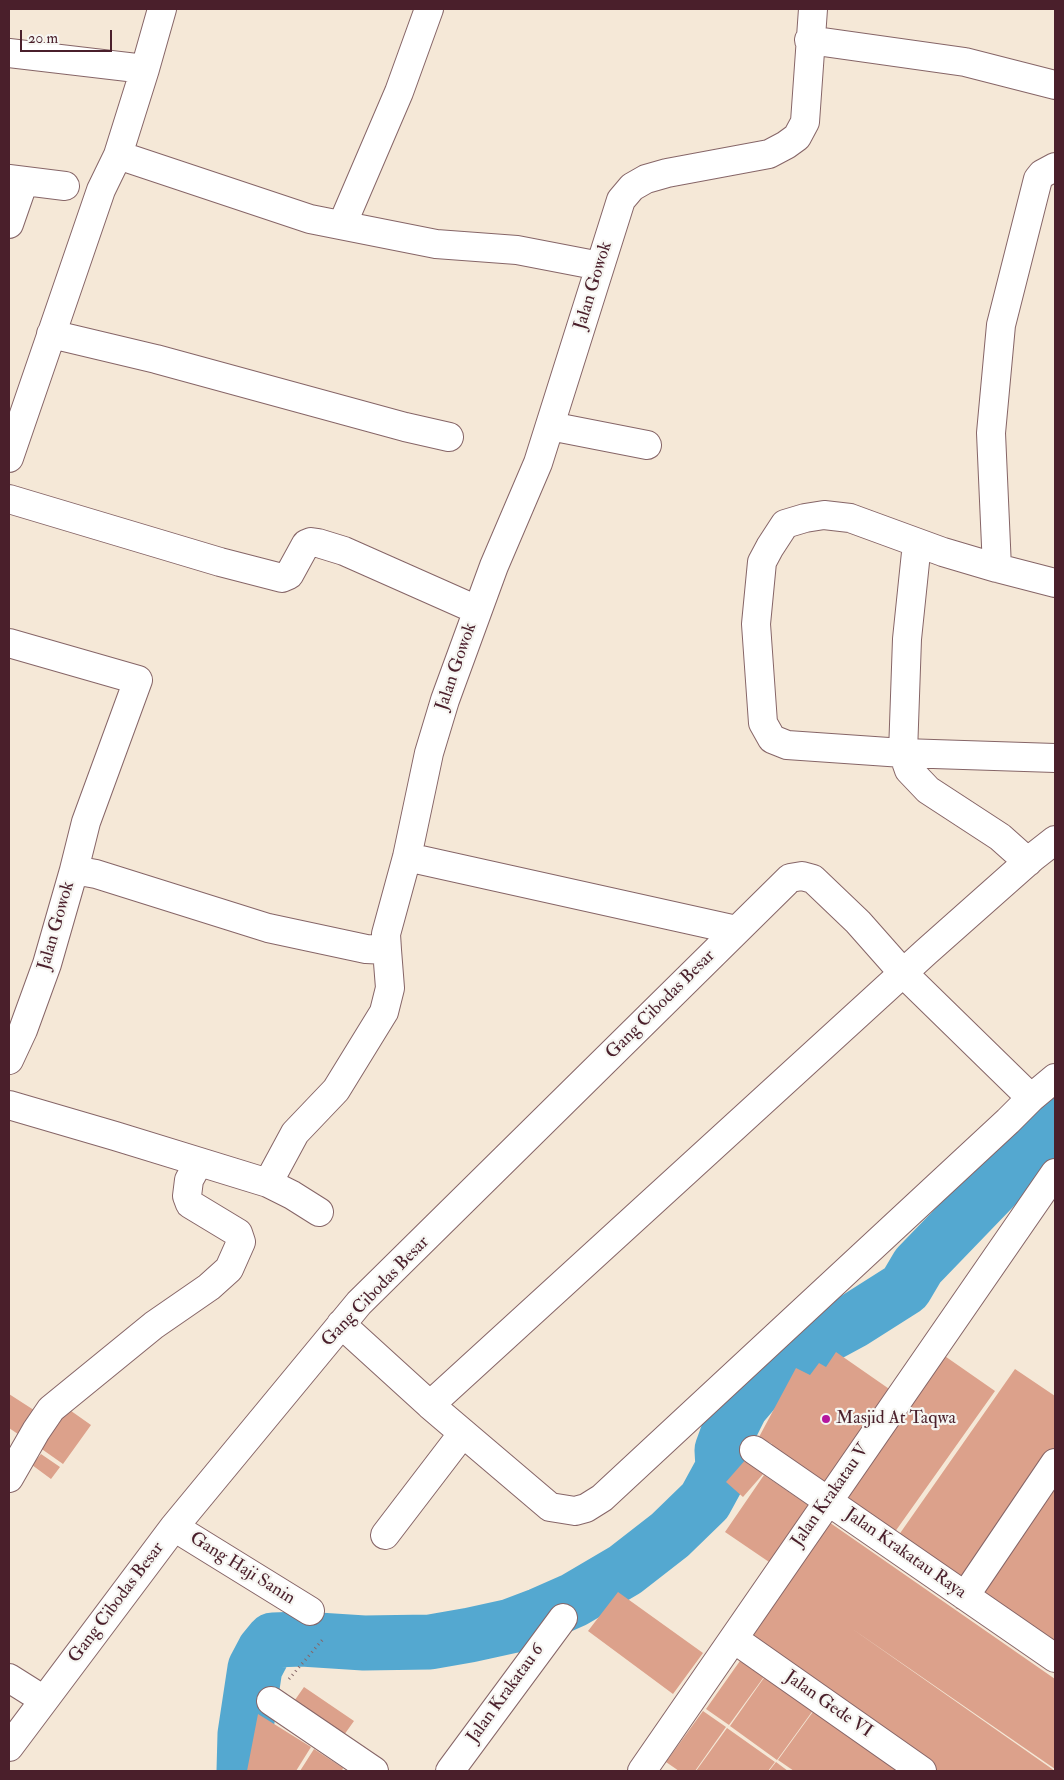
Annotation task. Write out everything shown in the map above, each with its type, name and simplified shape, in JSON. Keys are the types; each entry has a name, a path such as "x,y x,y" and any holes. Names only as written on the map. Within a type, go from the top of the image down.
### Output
{"street":[{"path":"9,458 102,190 118,155 146,69 162,9"},
{"path":"342,225 399,92 429,9"},
{"name":"Jalan Gowok","path":"9,1060 23,1030 47,964 74,870 96,874 268,928 366,948 387,950 386,934 407,857 429,753 445,700 477,610 538,462 621,200 632,186 646,179 667,173 770,154 797,137 805,122 809,40 813,9"},
{"path":"809,40 965,62 1055,85"},
{"path":"9,54 146,69"},
{"path":"118,155 310,219 436,244 517,250 600,266"},
{"path":"997,568 991,433 1001,325 1036,186 1042,174 1055,167"},
{"path":"9,224 16,180 65,186"},
{"path":"51,334 156,359 405,427 449,437"},
{"path":"550,426 647,445"},
{"path":"9,499 220,562 282,578 289,576 306,544 311,542 318,543 344,552 477,610"},
{"path":"1055,583 997,568 917,543 850,518 824,515 785,524 762,562 756,624 763,723 772,739 787,745 904,753 1055,758"},
{"path":"917,543 906,639 904,753 909,770 928,790 1000,837 1028,862"},
{"path":"9,643 138,680 86,822 74,870"},
{"path":"430,1405 904,974 1055,840"},
{"path":"407,857 736,930"},
{"name":"Gang Cibodas Besar","path":"9,1747 174,1527 359,1303 790,878 802,876 814,878 858,922 904,974"},
{"path":"268,1183 295,1132 336,1090 384,1012 390,988 387,950"},
{"path":"904,974 1031,1098"},
{"path":"341,1324 430,1405 550,1507 575,1511 594,1504 1031,1098 1055,1078"},
{"path":"9,1105 268,1183 319,1212"},
{"path":"9,1478 51,1408 154,1325 209,1287 229,1269 241,1242 238,1233 190,1204 187,1196 190,1180 199,1162"},
{"name":"Jalan Krakatau V","path":"649,1769 734,1638 1055,1173"},
{"path":"385,1535 463,1432"},
{"name":"Jalan Krakatau Raya","path":"754,1450 1055,1658"},
{"path":"965,1596 1055,1463"},
{"name":"Gang Haji Sanin","path":"174,1527 310,1611"},
{"name":"Jalan Krakatau 6","path":"450,1771 563,1618"},
{"name":"Jalan Gede VI","path":"734,1638 922,1771"},
{"path":"9,1678 44,1700"},
{"path":"271,1701 374,1771"}],"path":[{"path":"271,1701 329,1632"}],"building":[{"name":"Masjid At Taqwa","path":"836,1352 895,1393 825,1493 766,1452 772,1444 759,1437 796,1368 810,1375 819,1363 826,1367"},
{"path":"939,1352 995,1391 892,1536 836,1498"},
{"path":"1015,1369 1055,1396 1055,1450 961,1584 896,1539"},
{"path":"9,1394 40,1414 24,1438 9,1428"},
{"path":"64,1406 91,1425 63,1464 36,1445"},
{"path":"41,1454 60,1467 51,1479 32,1465"},
{"path":"747,1458 764,1473 743,1497 726,1482"},
{"path":"1055,1472 1055,1643 974,1590"},
{"path":"764,1475 811,1507 772,1564 725,1532"},
{"path":"826,1520 1055,1679 1055,1769 851,1628 1055,1771 926,1771 740,1641"},
{"path":"618,1592 703,1653 673,1694 588,1631"},
{"path":"742,1658 766,1674 729,1725 706,1709"},
{"path":"766,1675 814,1709 777,1760 730,1726"},
{"path":"304,1687 354,1721 339,1742 290,1707"},
{"path":"815,1709 902,1771 794,1771 778,1760"},
{"path":"703,1711 726,1727 695,1771 679,1771 666,1762"},
{"path":"258,1714 311,1747 296,1771 247,1771"},
{"path":"727,1728 775,1762 768,1771 696,1771"},
{"path":"314,1749 343,1768 342,1771 300,1771"},
{"path":"776,1762 788,1771 769,1771"}],"waterway":[{"path":"244,1771 245,1734 255,1668 264,1651 273,1640 302,1639 364,1643 430,1642 470,1635 511,1626 540,1615 574,1600 625,1570 670,1535 705,1501 723,1468 722,1450 730,1428 741,1406 758,1386 816,1341 853,1321 905,1288 918,1266 1055,1124"}],"place":[{"name":"Masjid At Taqwa","path":"826,1419"}]}
